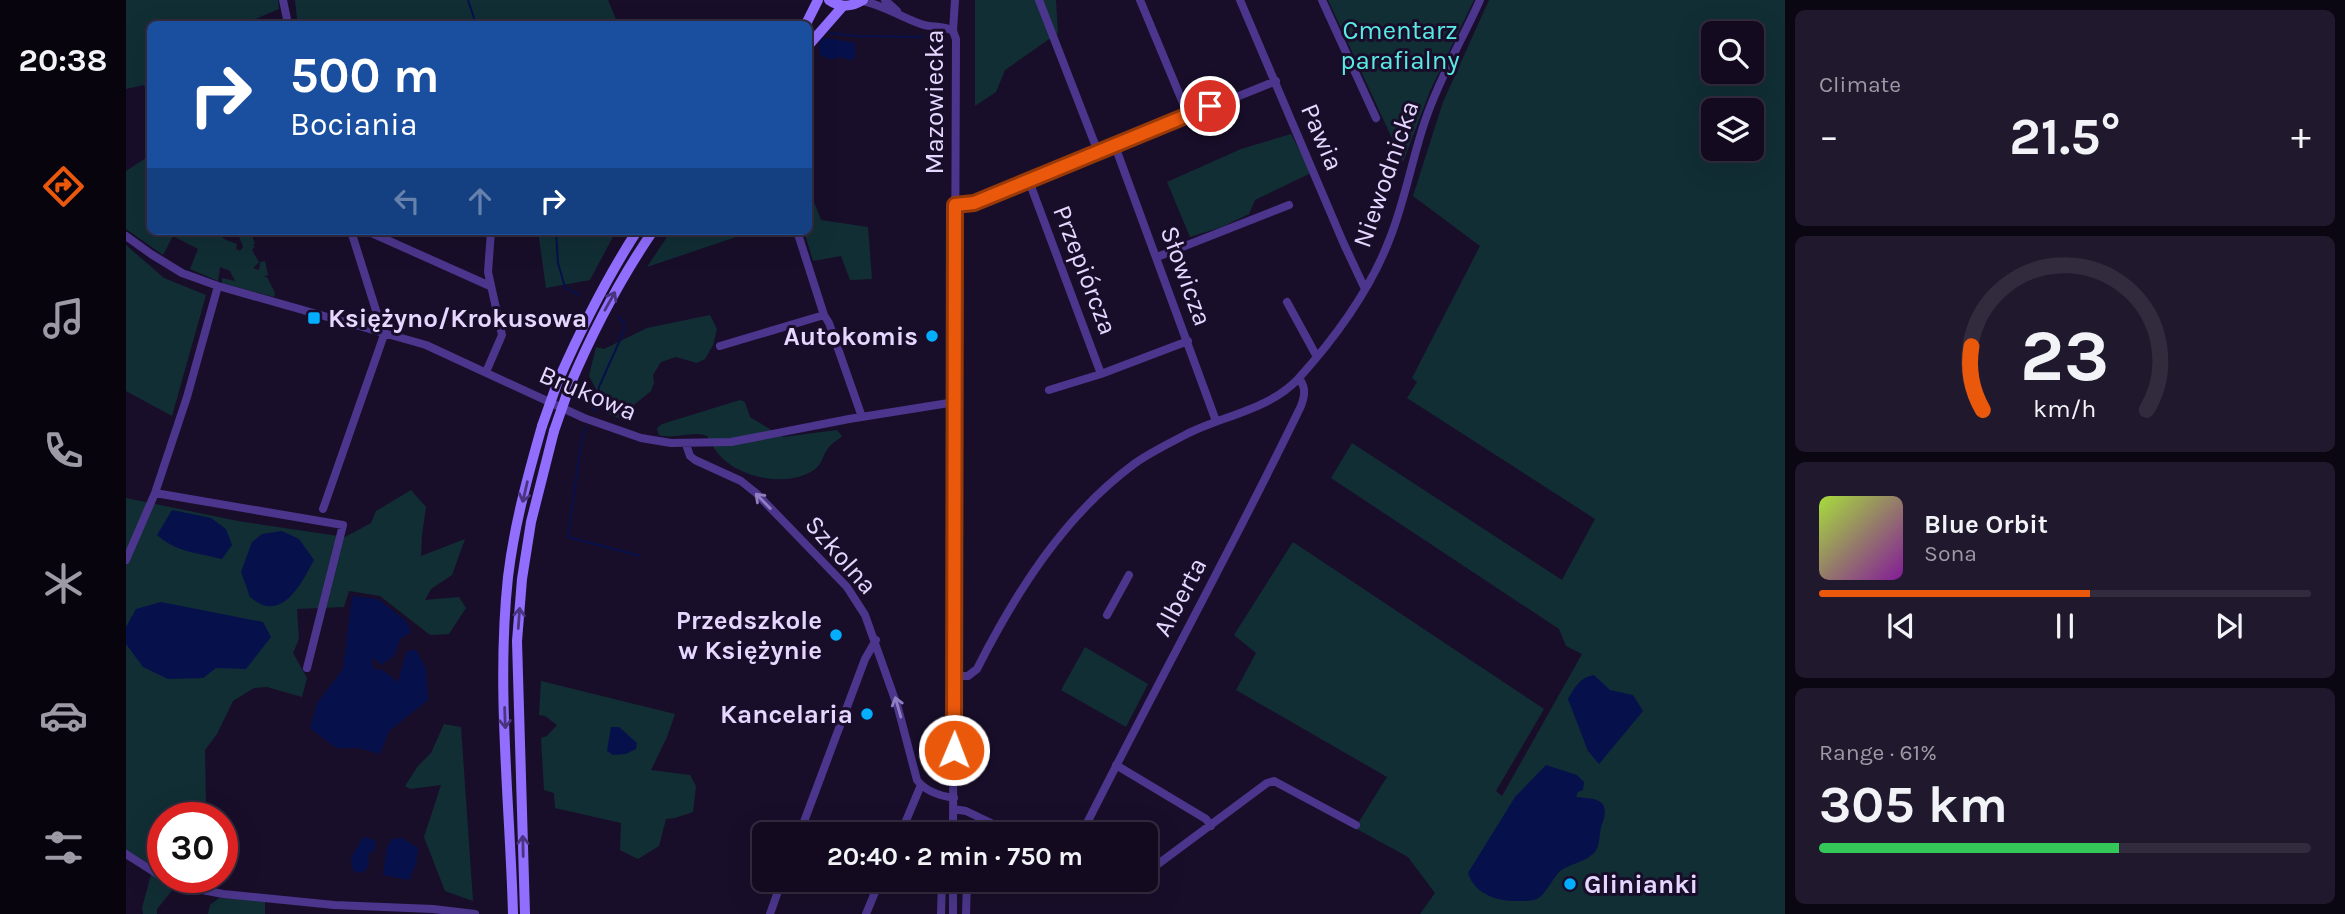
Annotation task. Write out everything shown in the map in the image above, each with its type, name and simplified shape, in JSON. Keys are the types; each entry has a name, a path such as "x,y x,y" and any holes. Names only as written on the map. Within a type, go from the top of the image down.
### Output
{"main road":[{"path":"808,21 818,0"},
{"path":"829,0 843,6 863,0"},
{"path":"812,41 843,6"},
{"path":"513,914 504,638 508,577 517,524 542,426 558,381 591,310 634,235"},
{"path":"525,914 517,641 522,579 531,522 554,430 570,384 600,319 650,235"}],"street":[{"path":"283,0 287,21"},
{"path":"863,0 924,26 943,27 954,31"},
{"path":"885,0 901,15"},
{"name":"Mazowiecka","path":"953,822 955,0"},
{"path":"1040,0 1098,152"},
{"path":"1140,0 1188,115"},
{"name":"Pawia","path":"1240,0 1365,289"},
{"path":"1322,0 1376,118"},
{"name":"Niewodnicka","path":"955,677 968,676 977,669 1021,591 1070,523 1088,505 1146,456 1283,392 1299,378 1354,310 1390,240 1425,120 1480,0"},
{"path":"955,205 974,203 1276,81"},
{"name":"Słowicza","path":"1115,145 1216,421"},
{"name":"Przepiórcza","path":"1028,181 1101,374"},
{"path":"1157,257 1289,205"},
{"path":"323,509 383,331 352,235"},
{"path":"376,235 490,286"},
{"path":"486,372 502,335 488,272 491,235"},
{"path":"798,235 824,315 862,417"},
{"name":"Brukowa","path":"126,236 183,272 218,286 426,345 626,435 686,444 731,442 955,402"},
{"path":"126,560 156,493 187,397 218,286"},
{"path":"1287,302 1317,357"},
{"path":"720,346 824,315"},
{"path":"1049,390 1101,374 1188,341"},
{"name":"Alberta","path":"1088,822 1250,511 1301,406 1305,395 1299,378"},
{"name":"Szkolna","path":"686,444 690,456 695,460 741,481 756,494 847,587 865,615 876,640 898,708 914,773 921,785"},
{"path":"156,493 343,525 307,668"},
{"path":"1107,615 1129,575"},
{"path":"804,822 865,659 876,640"},
{"path":"1116,765 1206,819 1211,826"},
{"path":"1158,864 1267,783 1274,781 1356,825"},
{"path":"905,822 921,785 954,799"},
{"path":"953,809 965,810 989,822"},
{"path":"126,854 165,879 223,894 333,909 433,909 475,914"},
{"path":"770,914 778,892"},
{"path":"866,914 875,892"},
{"path":"941,914 942,892"},
{"path":"953,892 953,914"},
{"path":"967,892 967,914"}],"green space":[{"path":"126,0 278,0 279,9 250,21 147,21 147,94 144,85 126,89"},
{"path":"295,0 608,0 617,21 299,21"},
{"path":"975,0 1056,0 1058,33 1005,70 996,92 975,106"},
{"name":"Cmentarz parafialny","path":"1328,0 1474,0 1430,91 1403,162"},
{"path":"1489,0 1785,0 1785,914 1420,914 1435,893 1408,857 1355,828 1387,777 1236,690 1256,653 1234,635 1293,542 1544,709 1496,791 1502,796 1582,654 1566,646 1559,629 1331,478 1352,443 1562,580 1595,519 1407,398 1417,382 1412,378 1480,246 1413,196 1443,102"},
{"path":"1291,134 1308,166 1309,174 1255,200 1249,214 1222,227 1190,237 1167,182 1241,149"},
{"path":"147,157 147,235 220,235 237,244 236,249 240,251 243,247 238,235 252,235 255,244 252,245 255,246 252,250 259,262 253,268 259,270 260,262 265,261 268,275 263,277 267,277 275,293 274,297 222,283 222,278 235,281 230,271 220,267 218,281 190,269 198,249 173,236 163,255 126,229 126,171"},
{"path":"812,197 821,220 868,227 872,279 850,280 841,256 813,261 805,235 812,235"},
{"path":"539,235 614,235 590,280 546,288"},
{"path":"668,235 742,235 647,267"},
{"path":"126,245 164,278 206,295 172,416 126,391"},
{"path":"710,315 717,329 713,345 705,359 697,363 676,357 661,362 653,375 651,391 618,418 610,415 589,376 596,347 604,349 647,328"},
{"path":"740,400 745,402 750,417 783,437 837,430 842,436 829,447 814,470 792,478 779,479 754,476 731,465 720,456 707,436 659,435 657,428 662,424"},
{"path":"411,490 426,507 421,556 465,539 452,575 431,589 425,600 459,597 466,608 449,634 430,635 380,596 349,591 344,607 297,609 299,639 293,653 307,678 302,697 267,687 254,688 233,701 217,734 205,750 206,802 147,802 147,863 126,851 126,498 238,521 345,537 371,523 376,511"},
{"path":"1085,647 1148,684 1126,727 1061,690"},
{"path":"541,681 675,714 651,770 690,775 696,786 693,812 666,819 659,846 638,859 620,850 621,823 555,808 554,793 544,790 541,738 547,736 557,725 539,715"},
{"path":"444,724 461,727 473,901 445,891 424,837 441,785 410,789 405,786 418,766 431,753"},
{"path":"147,889 147,893 170,893 157,909 157,914 143,914"},
{"path":"219,898 265,901 265,914 208,914 210,905"}],"shaded area":[{"path":"821,39 855,43 855,59 837,57 832,60 820,55"},
{"path":"172,510 211,518 226,529 232,545 222,559 180,548 157,535"},
{"path":"282,531 299,539 314,560 301,583 289,597 275,606 266,606 250,597 241,572 252,542 262,534"},
{"path":"352,596 378,599 406,621 411,632 400,639 394,656 381,665 375,659 371,661 375,670 381,669 398,682 406,653 410,650 416,650 426,668 428,700 389,731 380,754 358,748 336,748 310,728 317,703 343,669"},
{"path":"161,602 263,622 271,637 246,669 216,668 203,678 168,679 143,667 126,644 126,627 136,609"},
{"path":"1594,675 1610,690 1633,695 1643,711 1599,764 1588,751 1568,699 1581,681"},
{"path":"611,727 619,727 637,743 636,749 626,754 613,755 607,751"},
{"path":"1546,765 1577,775 1584,782 1583,790 1578,792 1576,797 1597,800 1604,806 1604,819 1597,847 1590,856 1560,871 1538,898 1512,901 1489,896 1476,887 1468,873 1515,797"},
{"path":"363,837 375,840 375,849 368,855 369,864 364,873 353,871 351,858"},
{"path":"402,838 418,848 416,864 409,880 383,875 387,847 392,839"}],"waterway":[{"path":"468,0 475,21"},
{"path":"830,33 922,37"},
{"path":"556,235 558,263 565,287 579,295"},
{"path":"593,411 597,404 599,387 624,331 624,322 618,317"},
{"path":"586,427 581,444 568,537 640,556"}],"place":[{"name":"Księżyno/Krokusowa","path":"314,318"},
{"name":"Autokomis","path":"932,336"},
{"name":"Przedszkole w Księżynie","path":"836,635"},
{"name":"Kancelaria","path":"867,714"},
{"name":"Glinianki","path":"1570,884"}],"route":[{"path":"954,750 955,205 974,203 1210,106"}]}
